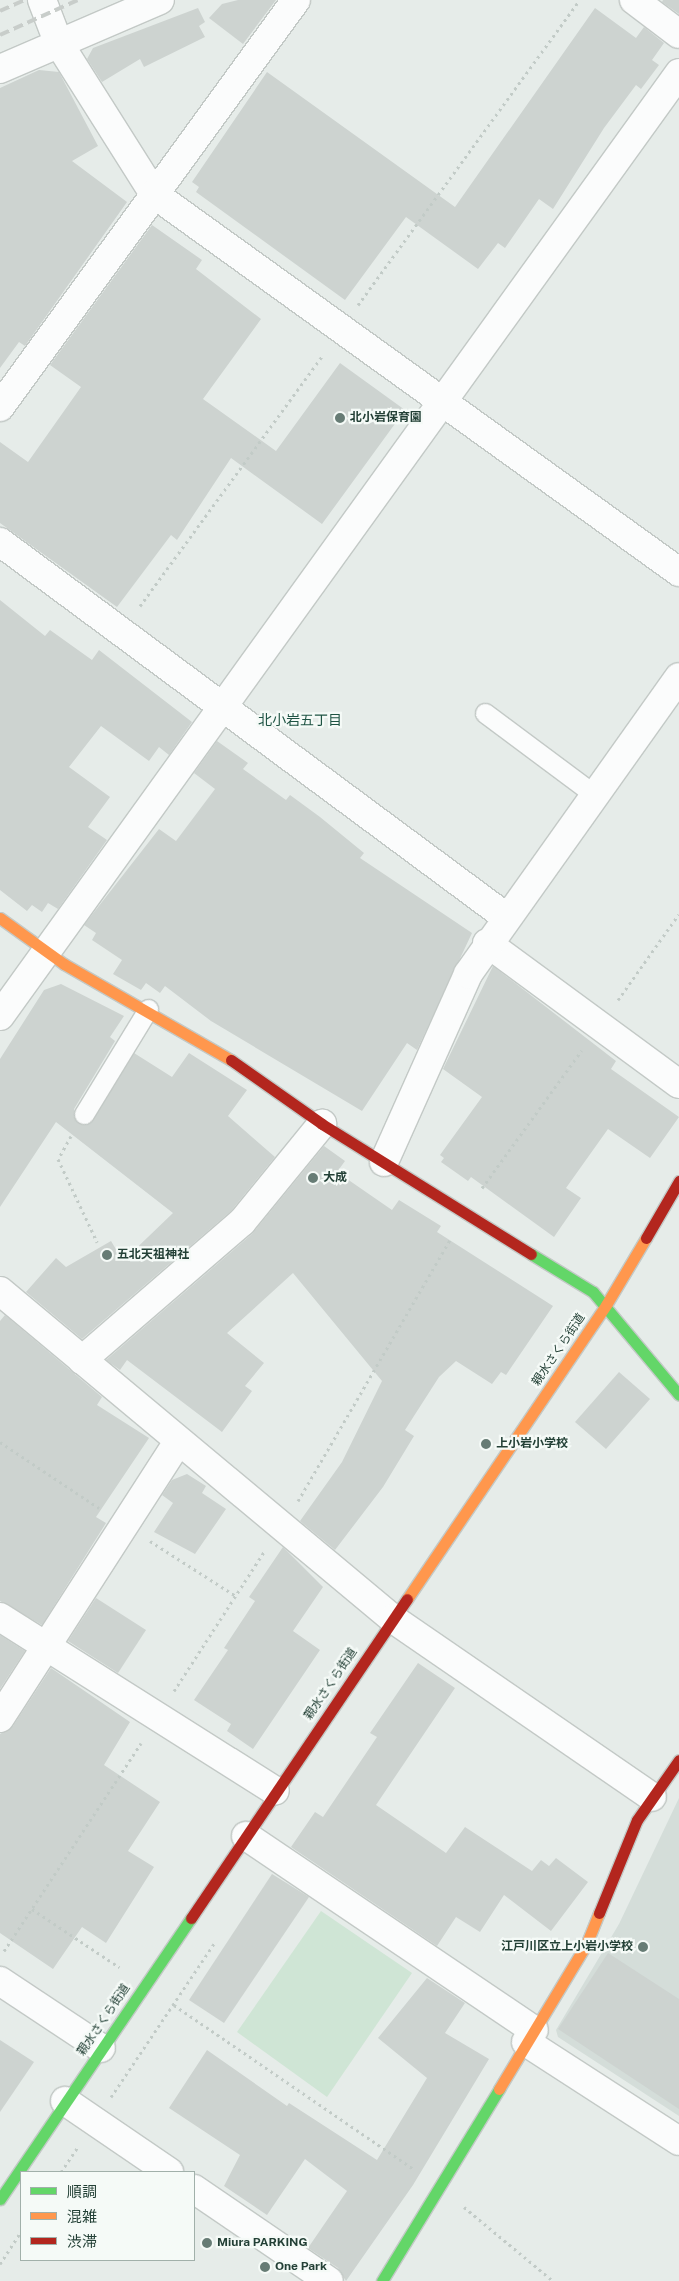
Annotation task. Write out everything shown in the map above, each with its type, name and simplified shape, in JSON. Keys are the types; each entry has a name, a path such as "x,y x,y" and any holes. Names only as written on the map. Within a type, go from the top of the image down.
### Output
{"street":[{"path":"42,0 58,42 154,194 679,572"},
{"path":"0,69 58,42 160,0"},
{"path":"0,407 296,0"},
{"path":"634,0 679,34"},
{"path":"0,1016 45,950 441,400 679,73"},
{"path":"0,542 506,917"},
{"path":"384,1162 468,974 487,943 679,678"},
{"path":"0,918 45,950 220,1052 322,1124 606,1305 679,1395"},
{"path":"487,943 679,1084"},
{"path":"82,1360 242,1222 322,1124"},
{"name":"親水さくら街道","path":"0,2199 606,1305 679,1181"},
{"path":"0,1291 178,1442 393,1619 652,1797"},
{"path":"0,1718 178,1442"},
{"path":"0,1617 275,1792"},
{"path":"382,2281 441,2189 530,2036 586,1945 637,1820 679,1760"},
{"path":"246,1836 679,2141"},
{"path":"0,1980 101,2048"},
{"path":"66,2101 169,2171"},
{"path":"195,2190 328,2281"}],"lane":[{"path":"485,713 595,795"},
{"path":"84,1114 148,1009"}],"path":[{"path":"0,1958 281,1526 465,1214 679,914"},
{"path":"84,1114 58,1159 97,1242"},
{"path":"32,1909 145,1984"},
{"path":"62,2171 174,2005 220,1933"},
{"path":"174,2005 441,2189 554,2281"},
{"path":"0,2264 20,2234"}],"shaded area":[{"name":"江戸川区立上小岩小学校","path":"679,1798 679,2116 558,2037 556,2030 619,1924"}],"green space":[{"path":"321,1911 412,1973 327,2097 237,2032"}],"building":[{"path":"238,0 276,0 243,44 209,18 222,4"},
{"path":"663,0 679,0 679,14 662,2"},
{"path":"198,8 205,22 199,26 205,37 144,67 140,59 102,82 87,59 93,48"},
{"path":"595,8 636,38 644,27 664,43 652,60 659,65 641,89 636,85 604,128 553,209 539,199 505,248 498,243 478,269 406,217 345,300 196,192 199,187 192,182 267,72 455,207"},
{"path":"39,70 59,72 98,146 72,161 127,202 25,346 19,342 0,368 0,88"},
{"path":"152,225 202,260 196,269 261,319 203,399 276,451 340,363 405,410 322,524 231,458 177,540 171,535 117,607 0,523 0,442 28,462 81,387 50,365"},
{"path":"0,600 45,636 50,630 92,660 99,650 192,722 169,755 159,747 149,761 101,726 69,767 110,797 88,827 107,840 58,909 48,903 42,912 32,905 27,911 0,890"},
{"path":"217,741 248,763 243,769 286,800 290,795 364,853 360,858 472,933 417,1050 407,1043 362,1111 211,1021 165,986 160,993 146,983 141,990 113,974 122,960 92,940 96,933 84,925 159,829 176,841 215,789 194,773"},
{"path":"493,966 616,1061 611,1069 679,1117 650,1158 608,1129 566,1188 581,1198 554,1237 471,1177 468,1181 441,1162 444,1158 440,1155 482,1097 443,1069"},
{"path":"61,984 124,1016 110,1037 115,1041 74,1109 78,1123 93,1120 134,1053 172,1077 189,1053 247,1090 228,1116 275,1157 231,1211 82,1339 26,1292 56,1258 66,1267 111,1241 123,1261 173,1213 56,1122 0,1207 0,1059 44,990"},
{"path":"324,1146 345,1161 337,1172 392,1210 399,1200 441,1226 437,1232 553,1306 506,1375 501,1372 492,1384 456,1361 439,1377 405,1430 414,1436 383,1487 335,1550 300,1521 342,1462 382,1381 293,1273 227,1333 264,1363 245,1386 252,1391 222,1432 127,1360 120,1370 106,1360 252,1234"},
{"path":"5,1315 102,1397 97,1405 149,1438 96,1517 106,1523 42,1625 0,1601 0,1321"},
{"path":"619,1372 650,1399 606,1449 575,1422"},
{"path":"187,1474 206,1486 202,1493 226,1509 195,1554 154,1532 173,1503 162,1495 172,1480"},
{"path":"283,1547 323,1587 293,1631 320,1650 253,1749 227,1731 231,1724 194,1700 228,1650 224,1648 255,1601 249,1597"},
{"path":"96,1598 146,1630 118,1673 68,1641"},
{"path":"0,1635 25,1651 0,1689"},
{"path":"418,1663 455,1688 376,1805 446,1853 465,1827 532,1871 541,1860 549,1866 556,1858 588,1882 551,1931 504,1895 480,1932 456,1917 437,1946 291,1847 315,1812 323,1817 377,1737 370,1733"},
{"path":"51,1668 130,1722 104,1765 160,1802 128,1851 154,1867 106,1943 82,1927 53,1969 0,1933 0,1734 13,1726"},
{"path":"272,1874 309,1897 224,2023 189,2000"},
{"path":"608,1953 679,1999 679,2109 558,2029"},
{"path":"427,1978 465,2003 445,2033 489,2059 413,2185 346,2281 338,2268 308,2248 347,2191 305,2159 267,2215 224,2186 240,2155 169,2108 207,2050 287,2106 289,2103 377,2160 427,2078 378,2038"},
{"path":"0,2040 34,2062 0,2112"}],"railway":[{"path":"0,11 25,0"},
{"path":"0,35 78,0"}],"traffic: fast":[{"path":"531,1254 593,1292 679,1395"},
{"path":"0,2199 191,1918"},
{"path":"382,2281 499,2089"}],"traffic: slow":[{"path":"0,918 64,964 231,1060"},
{"path":"407,1599 606,1305 646,1238"},
{"path":"499,2089 586,1945 599,1913"}],"traffic: jam":[{"path":"231,1060 322,1124 531,1254"},
{"path":"646,1238 679,1181"},
{"path":"191,1918 407,1599"},
{"path":"599,1913 637,1820 679,1760"}],"place":[{"name":"北小岩保育園","path":"340,418"},
{"name":"大成","path":"313,1178"},
{"name":"五北天祖神社","path":"107,1255"},
{"name":"上小岩小学校","path":"486,1444"},
{"name":"江戸川区立上小岩小学校","path":"643,1947"},
{"name":"Miura PARKING","path":"207,2243"},
{"name":"One Park","path":"265,2267"}],"district":[{"name":"北小岩五丁目","path":"300,720"}]}
